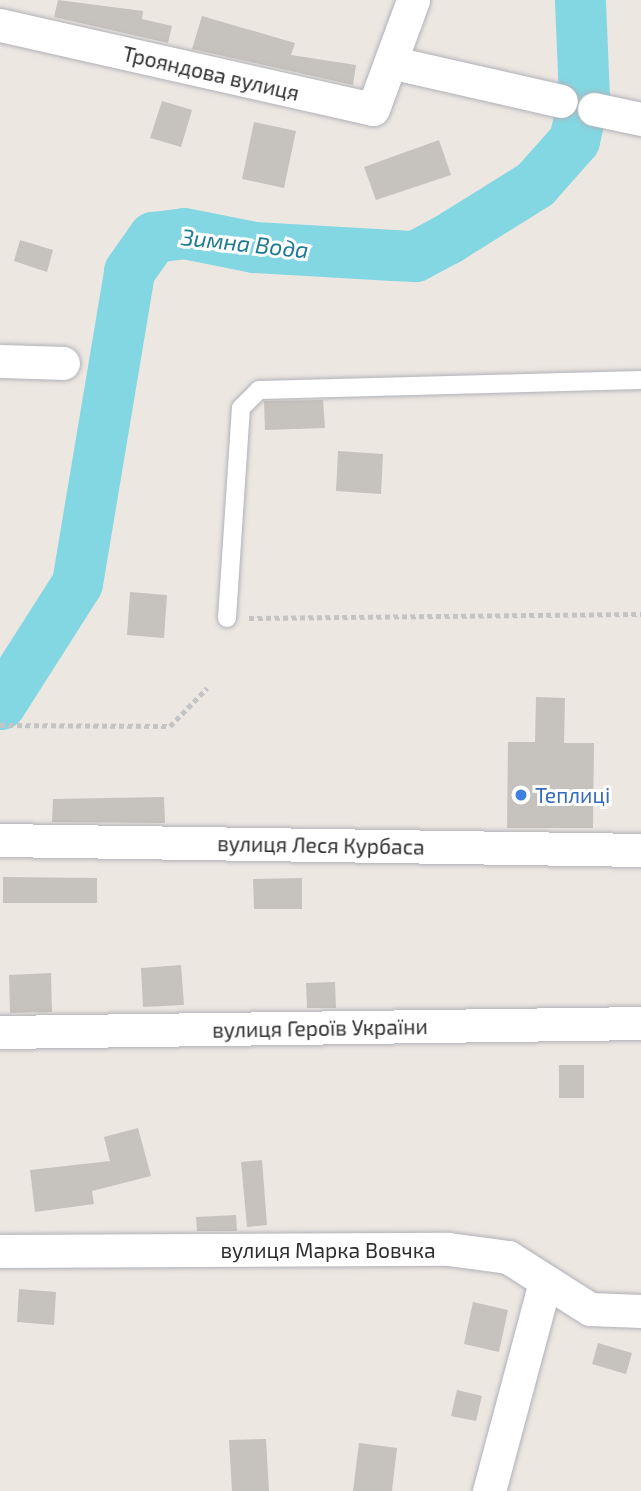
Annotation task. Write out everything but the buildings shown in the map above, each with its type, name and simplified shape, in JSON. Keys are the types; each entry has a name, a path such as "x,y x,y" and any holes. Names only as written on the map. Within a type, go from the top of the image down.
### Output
{"street":[{"name":"Трояндова вулиця","path":"0,25 373,109 394,63 413,0"},
{"path":"394,63 561,101"},
{"path":"594,108 641,119"},
{"path":"0,361 63,363"},
{"name":"вулиця Леся Курбаса","path":"0,840 641,850"},
{"name":"вулиця Героїв України","path":"0,1032 641,1023"},
{"name":"вулиця Марка Вовчка","path":"0,1251 447,1250 508,1257 590,1308 641,1311"},
{"path":"489,1491 545,1282"}],"lane":[{"path":"561,101 594,108"},
{"path":"227,618 242,408 259,390 641,380"}],"path":[{"path":"227,618 641,614"},
{"path":"0,725 170,726 207,688"}],"waterway":[{"name":"Зимна Вода","path":"0,704 77,583 129,271 153,237 184,233 254,247 415,256 447,239 535,184 574,140 584,97 580,0"}],"place":[{"name":"Теплиці","path":"521,795"}]}
